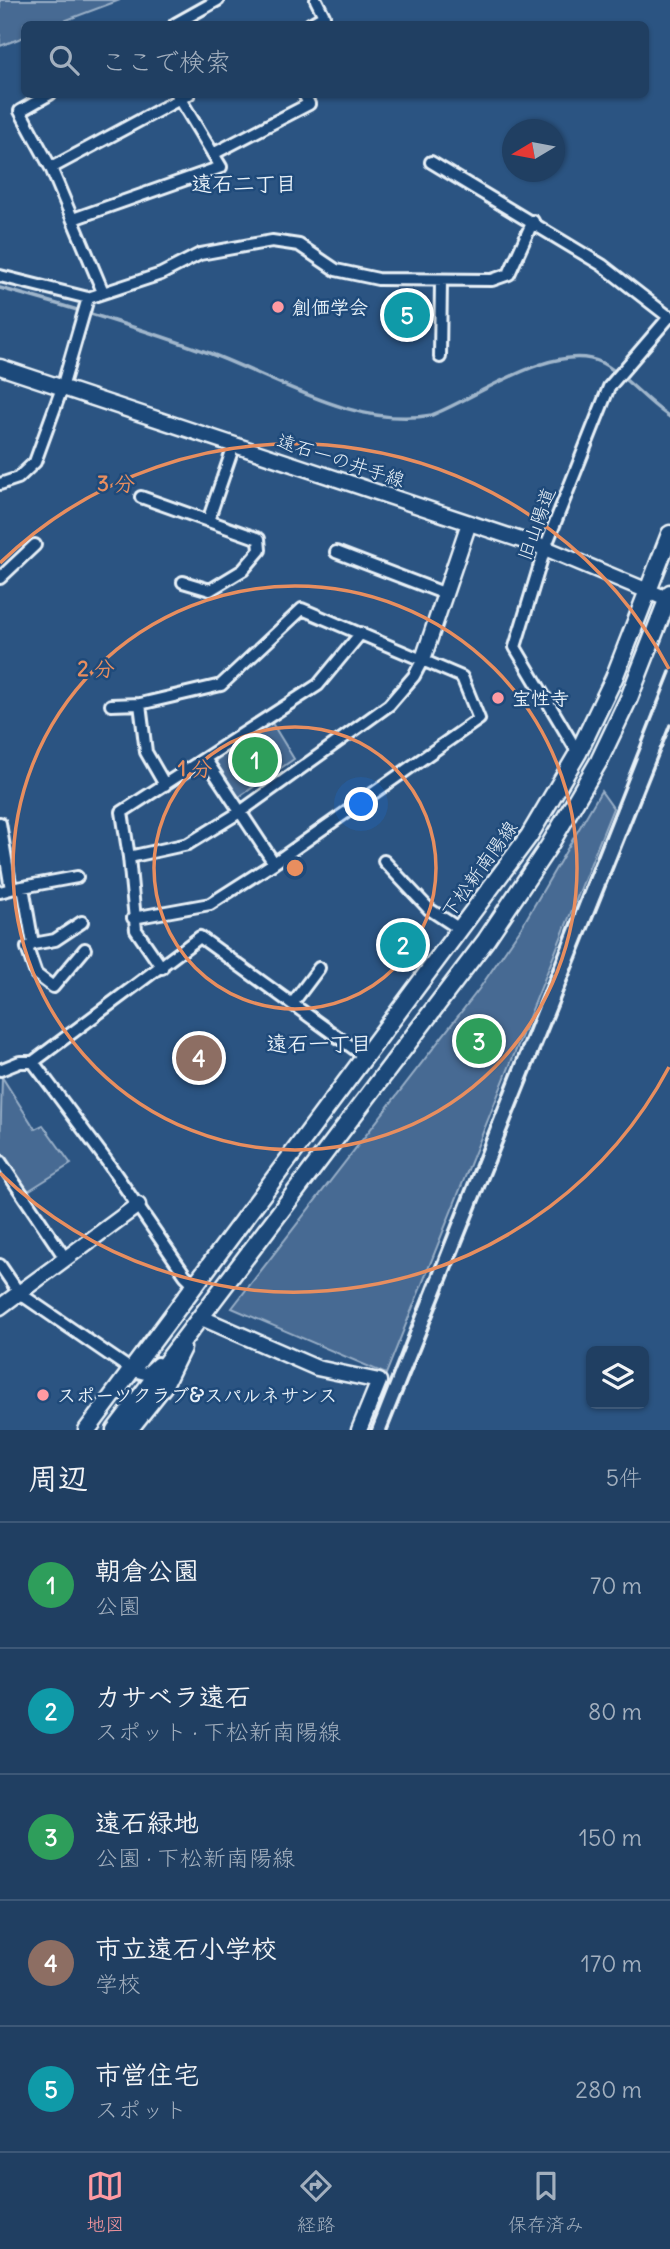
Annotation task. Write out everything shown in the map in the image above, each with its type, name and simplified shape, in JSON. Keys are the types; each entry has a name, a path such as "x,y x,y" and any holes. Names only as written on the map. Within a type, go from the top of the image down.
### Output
{"main road":[{"name":"下松新南陽線","path":"87,1430 529,836 578,753 614,678 670,534"},
{"path":"115,1430 486,940 563,824 599,761 629,698 669,596"}],"street":[{"path":"180,21 218,0"},
{"path":"315,21 324,16 316,0"},
{"path":"43,98 20,111 51,168 103,292"},
{"path":"51,168 178,98"},
{"path":"72,219 221,167 183,98"},
{"path":"213,154 309,104 306,98"},
{"path":"432,162 602,265 669,317"},
{"path":"0,275 88,298 161,274 200,254 272,241 299,245 336,270 378,279 492,280 509,274 533,221"},
{"path":"440,358 441,281"},
{"path":"0,484 18,478 35,461 62,388 88,298"},
{"name":"旧山陽道","path":"578,753 515,647 545,548 609,387 669,317"},
{"name":"遠石一の井手線","path":"0,367 545,548 669,596"},
{"path":"208,521 234,445"},
{"path":"141,497 260,539 260,550 243,570 210,590 183,582"},
{"path":"130,857 188,844 240,812 389,705 414,676 423,659 469,523"},
{"path":"0,578 35,545"},
{"path":"336,552 446,594"},
{"path":"111,705 139,704 221,685 302,609 462,677 479,719 274,863 210,904 134,918"},
{"path":"162,968 136,930 130,857 122,812 318,685 361,633"},
{"path":"139,704 146,752 165,785"},
{"path":"206,760 274,863"},
{"path":"0,823 11,890 33,944"},
{"path":"384,861 429,909 461,930"},
{"path":"11,890 76,877"},
{"path":"82,922 55,940 33,944 27,948 36,974 53,987 85,949"},
{"path":"0,1070 20,1062 33,1062 200,937 364,1056"},
{"path":"292,1004 319,968"},
{"path":"33,1062 138,1205 185,1275 195,1285"},
{"path":"0,1161 65,1258"},
{"path":"0,1307 138,1205"},
{"path":"0,1265 19,1293 133,1371 145,1374 151,1371 175,1343 190,1334"},
{"path":"202,1318 317,1368 379,1381 359,1430"},
{"path":"130,1430 164,1387 190,1334"}],"shaded area":[{"path":"0,0 120,0 64,21 21,21 21,38 0,46"},
{"path":"272,723 294,759 239,797 215,761"},
{"path":"601,791 613,808 386,1374 232,1308 479,989 521,928"},
{"path":"2,1077 35,1129 43,1125 71,1164 28,1191 0,1150"}],"waterway":[{"path":"0,288 157,335 209,353 318,399 375,415 432,415 540,364 584,358 611,368 670,417"}],"railway":[{"path":"371,1430 670,672"},
{"path":"387,1430 670,725"}],"place":[{"name":"創価学会","path":"278,307"},
{"name":"市営住宅","path":"407,315"},
{"name":"宝性寺","path":"498,698"},
{"name":"朝倉公園","path":"255,760"},
{"name":"カサベラ遠石","path":"403,945"},
{"name":"遠石緑地","path":"479,1041"},
{"name":"市立遠石小学校","path":"199,1058"},
{"name":"スポーツクラブ&スパルネサンス","path":"43,1395"}],"district":[{"name":"遠石二丁目","path":"244,183"},
{"name":"遠石一丁目","path":"319,1043"}]}
